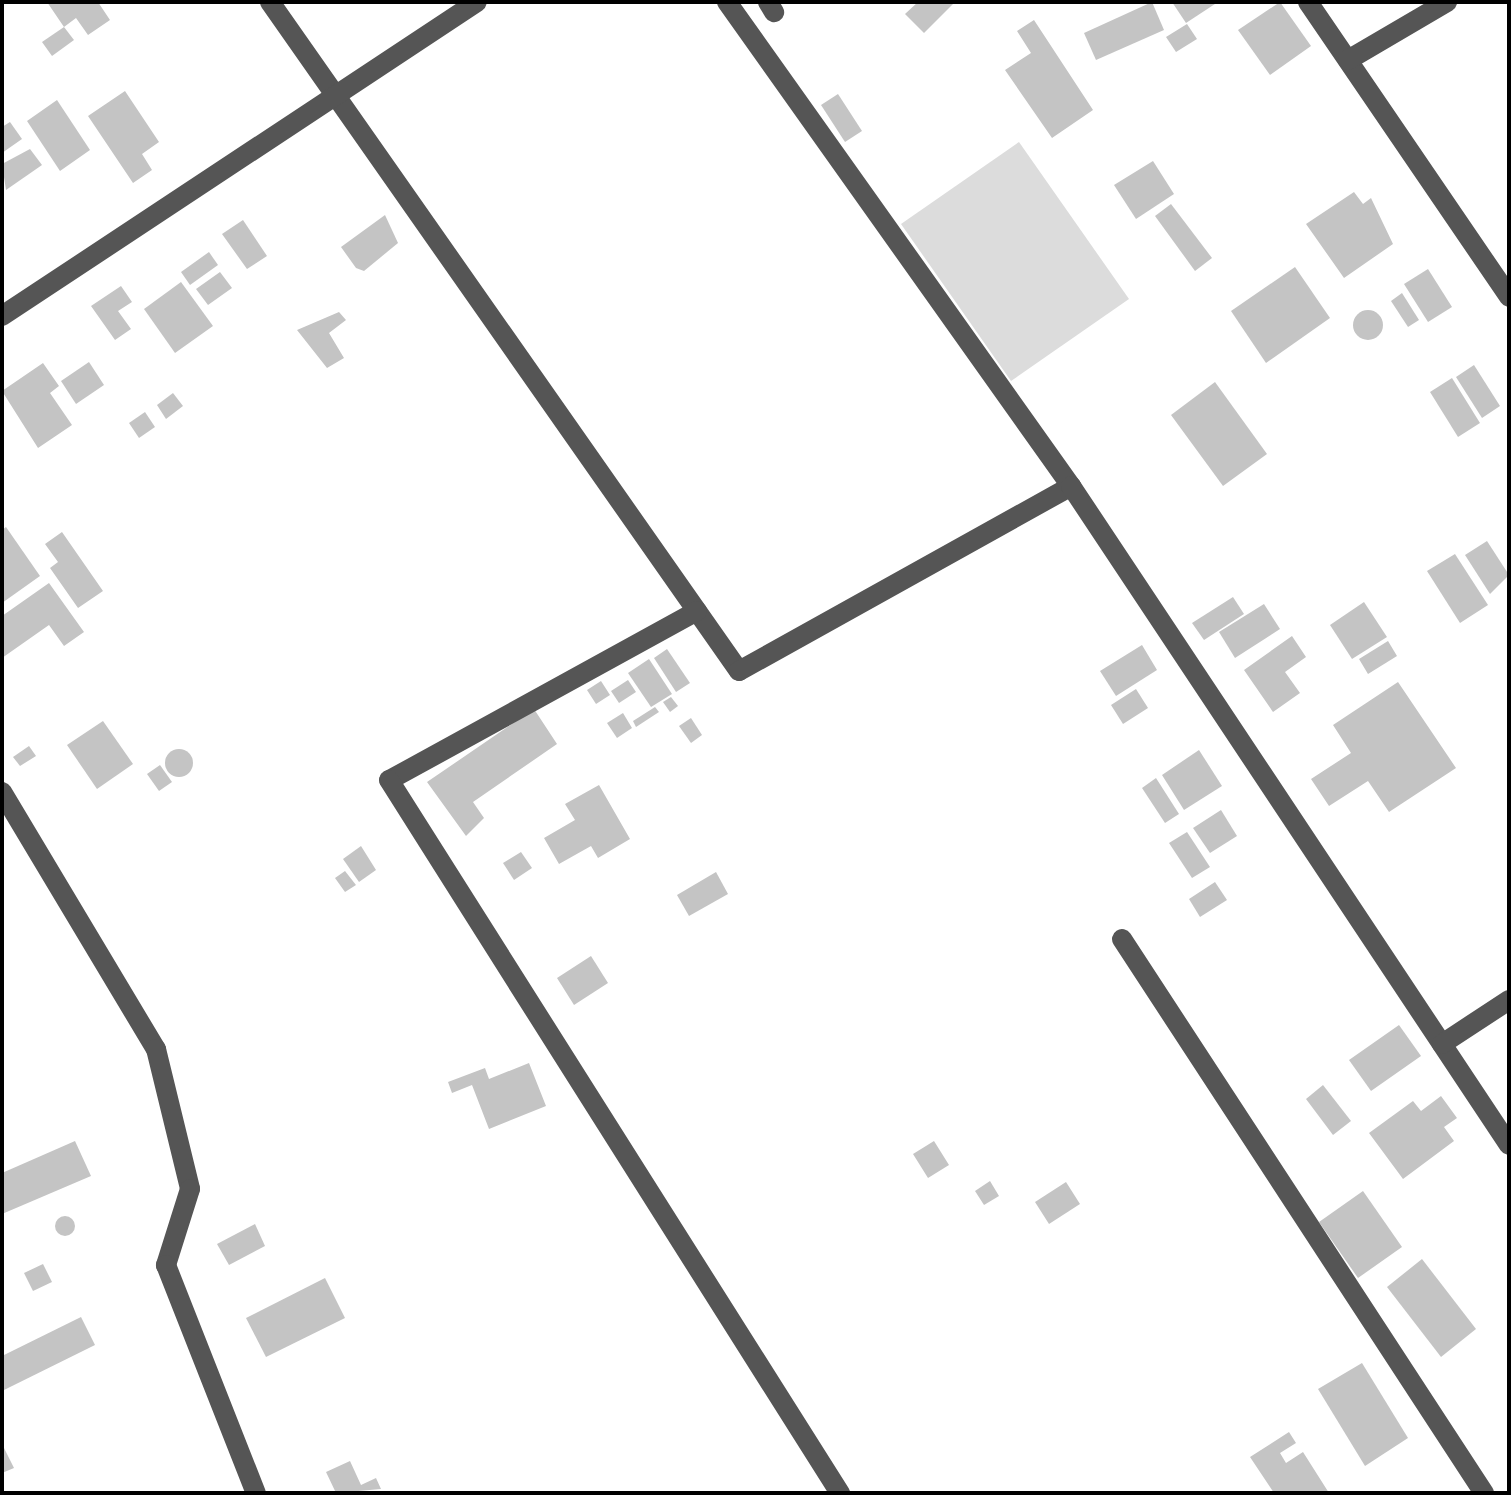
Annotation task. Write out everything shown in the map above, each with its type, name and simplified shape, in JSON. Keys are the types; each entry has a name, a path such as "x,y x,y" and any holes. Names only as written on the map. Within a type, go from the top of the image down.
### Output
{"street":[{"path":"270,2 334,101 739,671 1071,486"},
{"path":"2,316 334,101 477,2"},
{"path":"727,2 1071,486 1509,1145"},
{"path":"1308,2 1509,297"},
{"path":"1348,60 1447,2"},
{"path":"697,611 389,780 840,1493"},
{"path":"2,792 156,1049 190,1189 166,1265 256,1493"},
{"path":"1122,939 1484,1493"},
{"path":"1442,1044 1509,1000"}],"shaded area":[{"path":"1019,142 1129,299 1011,381 901,224"}],"building":[{"path":"47,2 98,2 110,20 88,35 76,18 64,27"},
{"path":"918,2 953,4 924,33 905,14"},
{"path":"1152,2 1164,30 1096,60 1084,33"},
{"path":"1172,2 1218,2 1186,23"},
{"path":"1280,2 1311,46 1270,75 1238,30"},
{"path":"1034,20 1093,110 1052,138 1005,70 1031,53 1017,31"},
{"path":"1187,24 1197,39 1176,52 1166,37"},
{"path":"64,27 74,40 52,56 42,42"},
{"path":"125,91 159,142 142,154 152,170 133,183 88,116"},
{"path":"838,94 862,131 845,142 821,105"},
{"path":"57,100 90,150 60,171 27,121"},
{"path":"10,122 22,139 2,153 2,127"},
{"path":"30,149 42,165 6,190 2,164"},
{"path":"1153,161 1174,194 1136,219 1114,185"},
{"path":"1354,192 1363,204 1371,198 1393,244 1344,278 1306,224"},
{"path":"1171,204 1212,258 1195,271 1155,216"},
{"path":"385,215 398,243 364,271 356,268 341,247"},
{"path":"243,220 267,256 247,269 222,234"},
{"path":"209,252 218,265 190,285 181,272"},
{"path":"1295,267 1330,318 1266,363 1231,311"},
{"path":"1428,269 1452,307 1428,322 1404,284"},
{"path":"220,272 232,288 208,305 196,289"},
{"path":"181,282 213,326 175,353 144,309"},
{"path":"121,286 132,302 118,311 131,329 115,340 91,306"},
{"path":"1402,293 1419,320 1408,327 1391,301"},
{"path":"1368,310 1379,314 1383,325 1379,336 1368,340 1357,336 1353,325 1357,314"},
{"path":"339,312 346,320 329,333 344,358 327,368 297,330"},
{"path":"89,362 104,385 76,404 61,381"},
{"path":"43,363 59,386 50,393 72,425 38,448 2,391"},
{"path":"1474,365 1500,406 1482,418 1456,377"},
{"path":"1452,378 1480,423 1458,437 1430,392"},
{"path":"1215,382 1267,454 1223,486 1171,415"},
{"path":"173,393 183,406 166,419 157,405"},
{"path":"145,412 155,427 139,438 129,423"},
{"path":"6,527 40,576 2,603 2,530"},
{"path":"62,532 103,591 78,608 50,568 58,562 45,544"},
{"path":"1487,541 1509,575 1490,594 1465,555"},
{"path":"1455,554 1488,605 1460,623 1427,571"},
{"path":"49,583 84,632 64,646 49,625 2,658 2,616"},
{"path":"1233,597 1244,614 1204,640 1192,623"},
{"path":"1364,602 1387,637 1352,659 1330,625"},
{"path":"1264,604 1280,629 1235,658 1219,632"},
{"path":"1292,636 1306,657 1285,672 1300,693 1273,712 1244,670"},
{"path":"1388,641 1397,656 1368,674 1359,659"},
{"path":"1142,645 1157,670 1116,696 1100,671"},
{"path":"667,649 690,683 676,692 654,658"},
{"path":"649,659 672,694 651,707 628,673"},
{"path":"628,680 636,692 619,703 611,691"},
{"path":"601,681 610,695 596,704 587,690"},
{"path":"1398,682 1456,768 1389,812 1368,781 1329,806 1311,779 1351,753 1333,725"},
{"path":"1136,689 1148,708 1123,724 1111,705"},
{"path":"671,697 678,706 670,712 663,702"},
{"path":"655,707 659,712 636,727 633,721"},
{"path":"534,709 557,744 473,802 484,818 466,836 427,782"},
{"path":"623,713 632,728 617,738 607,723"},
{"path":"691,718 702,735 691,743 679,726"},
{"path":"103,721 133,764 97,789 67,745"},
{"path":"29,746 36,756 20,766 13,757"},
{"path":"179,749 189,753 193,763 189,773 179,777 169,773 165,763 169,753"},
{"path":"1199,750 1222,786 1184,810 1162,775"},
{"path":"160,765 172,782 159,791 147,774"},
{"path":"1156,778 1179,814 1165,823 1142,788"},
{"path":"599,785 630,839 598,858 591,846 559,864 544,838 575,820 565,804"},
{"path":"1221,810 1237,836 1210,853 1193,828"},
{"path":"1187,832 1210,867 1192,878 1169,843"},
{"path":"361,846 376,870 359,882 343,859"},
{"path":"521,852 532,868 514,880 503,863"},
{"path":"345,871 356,885 345,892 335,878"},
{"path":"716,872 728,894 689,916 677,895"},
{"path":"1215,882 1227,900 1200,917 1189,899"},
{"path":"591,956 608,983 574,1005 557,978"},
{"path":"1399,1025 1421,1056 1371,1091 1349,1060"},
{"path":"529,1063 546,1106 489,1129 472,1085 452,1093 448,1082 485,1068 489,1079"},
{"path":"1323,1085 1351,1121 1333,1135 1306,1099"},
{"path":"1441,1096 1457,1118 1444,1127 1454,1141 1403,1179 1369,1133 1413,1101 1421,1111"},
{"path":"75,1141 91,1176 2,1214 2,1173"},
{"path":"934,1141 949,1165 928,1178 913,1154"},
{"path":"990,1181 999,1196 984,1205 975,1191"},
{"path":"1066,1182 1080,1204 1049,1224 1035,1202"},
{"path":"1363,1191 1402,1247 1358,1278 1319,1222"},
{"path":"65,1216 72,1219 75,1226 72,1233 65,1236 58,1233 55,1226 58,1219"},
{"path":"255,1224 265,1246 229,1265 217,1244"},
{"path":"1422,1259 1476,1329 1441,1357 1387,1287"},
{"path":"43,1264 52,1282 33,1291 24,1273"},
{"path":"325,1278 345,1318 266,1357 246,1318"},
{"path":"81,1317 95,1345 2,1391 2,1356"},
{"path":"1362,1363 1408,1438 1365,1466 1318,1389"},
{"path":"1289,1432 1296,1443 1280,1453 1286,1463 1303,1452 1329,1493 1274,1493 1250,1457"},
{"path":"2,1444 14,1468 2,1473"},
{"path":"350,1461 361,1485 376,1478 381,1489 336,1493 326,1472"}]}
